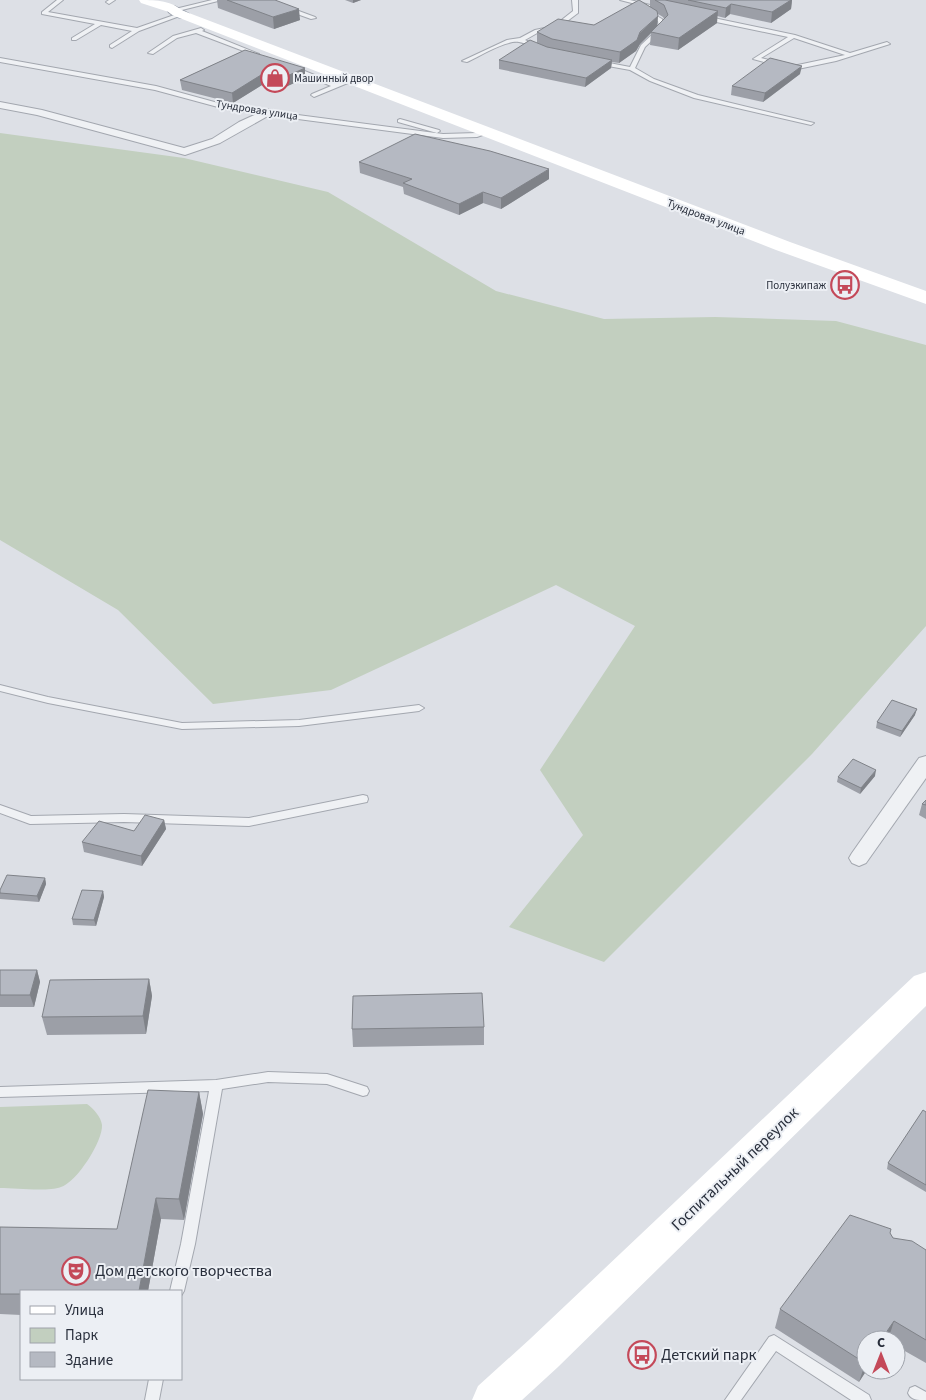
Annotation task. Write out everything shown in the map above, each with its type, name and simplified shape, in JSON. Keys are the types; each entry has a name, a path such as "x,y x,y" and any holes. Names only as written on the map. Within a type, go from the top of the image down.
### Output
{"main road":[{"name":"Тундровая улица","path":"146,0 783,246 926,298"},
{"name":"Госпитальный переулок","path":"492,1400 544,1354 926,984"},
{"name":"Госпитальный переулок","path":"513,1400 544,1354"}],"street":[{"path":"0,105 38,112 185,152 216,141 243,124 269,112"},
{"path":"859,858 926,764"}],"lane":[{"path":"60,0 44,13 137,30"},
{"path":"112,46 137,30 178,12 218,0"},
{"path":"465,61 509,41 521,40 537,31 556,27 576,12 576,0"},
{"path":"623,0 674,11"},
{"path":"648,5 661,0"},
{"path":"632,69 643,46 662,28 660,20 633,1"},
{"path":"278,6 314,18"},
{"path":"698,16 793,36 850,55"},
{"path":"74,39 99,24"},
{"path":"151,53 174,37 214,26"},
{"path":"196,31 266,58"},
{"path":"793,36 756,59 793,68 850,55 886,44"},
{"path":"521,40 542,50"},
{"name":"Тундровая улица","path":"0,60 156,88 229,108 443,136 477,135 488,132"},
{"path":"594,63 632,69 656,84 723,103 811,123"},
{"path":"284,65 336,86"},
{"path":"314,95 352,80"},
{"path":"400,121 436,130 443,136"},
{"path":"0,688 48,700 182,726 299,723 419,708"},
{"path":"0,809 30,820 124,818 248,822 363,798"},
{"path":"0,1092 216,1085 268,1077 326,1079 363,1092"},
{"path":"177,1290 188,1244 216,1085"},
{"path":"732,1400 774,1342 864,1400"},
{"path":"152,1400 156,1380"}],"green space":[{"path":"0,133 184,158 328,192 496,291 604,319 715,317 836,321 926,345 926,626 812,754 604,962 509,927 583,835 540,770 635,626 556,585 331,690 213,704 118,610 0,540"},
{"path":"87,1104 100,1119 102,1125 101,1132 88,1160 67,1184 61,1187 40,1190 0,1188 0,1107"}],"building":[{"path":"227,0 275,0 299,9 273,17"},
{"path":"639,0 657,11 658,16 640,32 637,40 620,52 552,39 537,32 558,19 594,25"},
{"path":"655,0 665,0 718,11 679,38 651,32 668,15 664,5"},
{"path":"688,0 791,0 772,12 731,4 726,8"},
{"path":"530,40 547,47 612,60 586,78 499,60"},
{"path":"245,50 305,68 278,80 261,75 232,93 180,80"},
{"path":"770,58 802,66 765,93 732,86"},
{"path":"415,134 490,151 549,169 501,198 483,192 459,204 403,183 412,179 359,162"},
{"path":"892,700 917,709 902,731 877,722"},
{"path":"853,759 876,770 861,788 838,777"},
{"path":"145,815 164,820 141,856 82,842 99,821 134,831"},
{"path":"7,875 45,878 37,896 0,893"},
{"path":"82,890 103,891 94,920 72,919"},
{"path":"0,970 37,970 30,995 0,995"},
{"path":"149,979 143,1016 42,1017 50,980"},
{"path":"482,993 484,1027 352,1029 353,996"},
{"path":"148,1090 199,1092 179,1199 156,1198 139,1290 20,1290 20,1294 0,1294 0,1227 117,1229"},
{"path":"923,1110 926,1112 926,1185 888,1163"},
{"path":"850,1215 891,1229 890,1233 893,1238 912,1241 926,1250 926,1340 894,1321 888,1330 856,1330 856,1357 780,1309"}],"place":[{"name":"Машинный двор","path":"275,78"},
{"name":"Полуэкипаж","path":"845,285"},
{"name":"Дом детского творчества","path":"76,1271"},
{"name":"Детский парк","path":"642,1355"}]}
